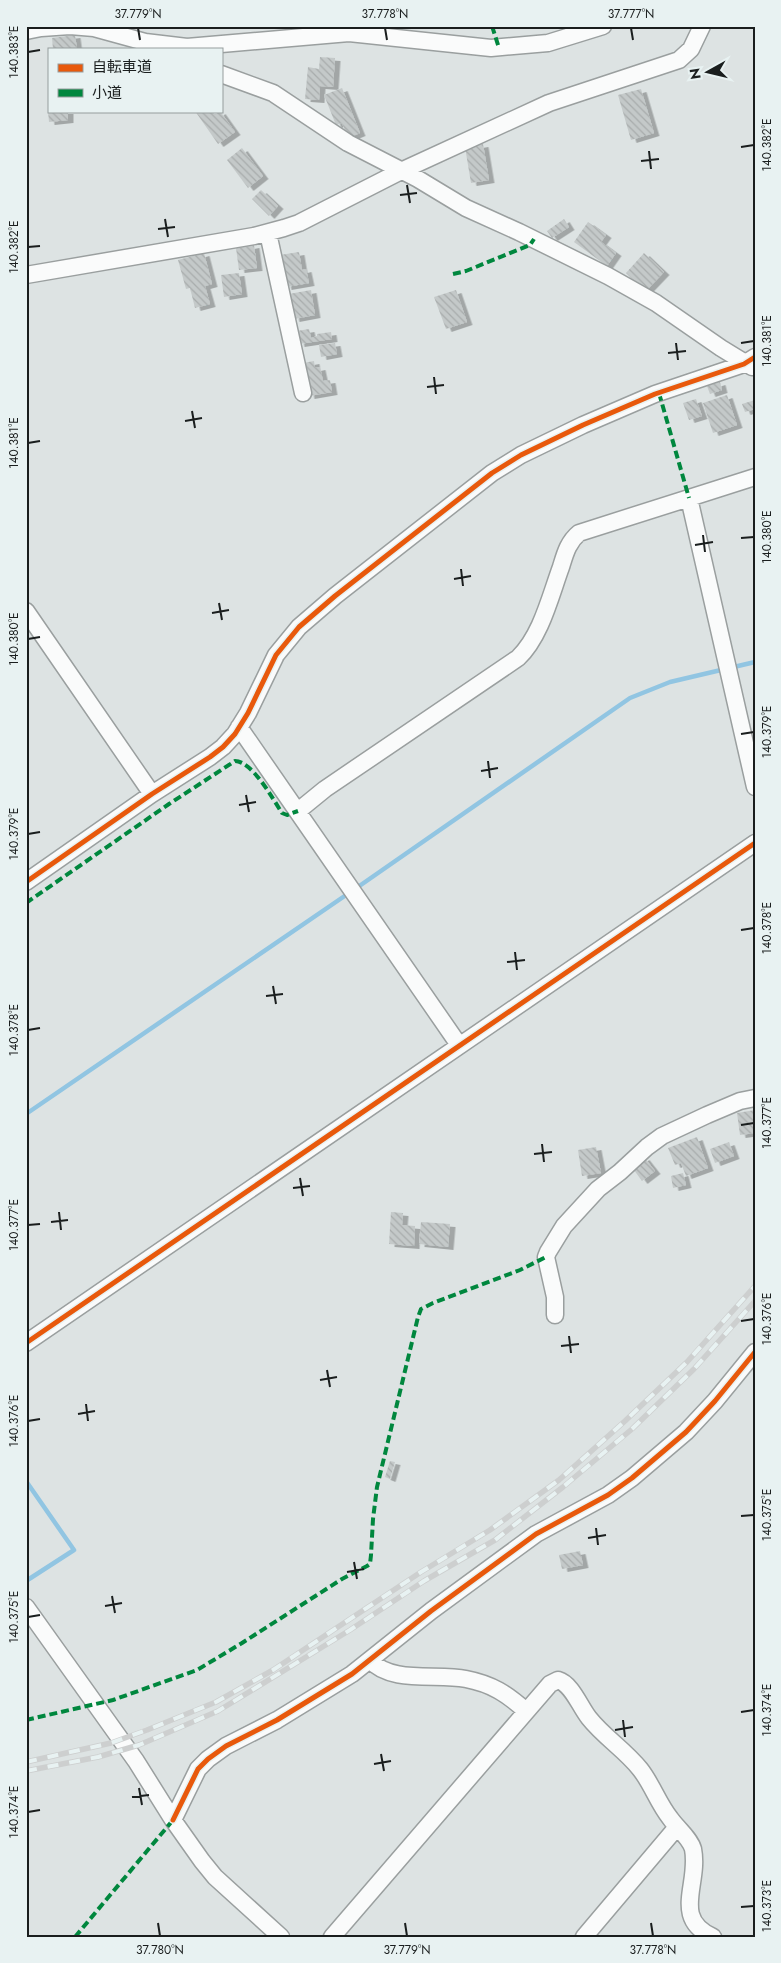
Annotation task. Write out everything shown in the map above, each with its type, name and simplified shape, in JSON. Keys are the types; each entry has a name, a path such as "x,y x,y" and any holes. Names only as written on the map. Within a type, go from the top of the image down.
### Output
{"street":[{"path":"28,29 70,26 130,32 145,42 173,47 199,46 291,32 372,34 491,48 548,43 603,26"},
{"path":"26,275 268,233 299,223 401,171 549,103 679,60 691,49 702,26"},
{"path":"222,74 273,93 348,143 466,208 608,276 656,303 720,348 752,363"},
{"path":"268,233 302,393"},
{"path":"26,882 223,747 240,727 276,655 299,627 492,473 521,455 583,425 655,394 752,363"},
{"path":"298,811 325,789 430,719 526,651 532,642 569,544 579,533 755,477"},
{"path":"689,498 755,787"},
{"path":"26,611 152,794"},
{"path":"240,727 459,1045"},
{"path":"26,1343 755,843"},
{"path":"555,1314 555,1297 546,1257 552,1243 564,1226 592,1194 662,1136 707,1115 755,1098"},
{"path":"173,1820 198,1769 208,1759 226,1746 277,1720 370,1660 431,1611 536,1534 608,1495 632,1478 686,1432 716,1401 755,1352"},
{"path":"26,1607 136,1761 173,1820 215,1877 281,1937"},
{"path":"370,1660 376,1667 384,1671 411,1676 465,1679 488,1685 501,1691 526,1711"},
{"path":"332,1937 526,1711 550,1684 556,1681 564,1682 592,1722 640,1769 663,1809 690,1842 693,1849 691,1918 697,1928 713,1937"},
{"path":"584,1937 677,1827"}],"building":[{"path":"75,35 77,48 53,48 52,38"},
{"path":"320,57 335,58 333,87 320,86 319,100 305,99 308,67 319,69"},
{"path":"342,88 360,133 348,138 342,123 336,125 324,95"},
{"path":"641,89 654,133 631,140 618,95"},
{"path":"48,112 68,112 68,120 49,122"},
{"path":"196,112 213,112 215,115 221,112 235,132 218,144"},
{"path":"483,144 489,180 471,183 465,147"},
{"path":"242,148 263,176 248,188 227,160"},
{"path":"261,190 278,206 269,216 252,199"},
{"path":"564,219 569,227 552,238 547,231"},
{"path":"588,222 606,235 601,242 616,253 607,266 574,242"},
{"path":"254,245 257,268 239,270 236,248"},
{"path":"299,252 302,270 306,269 309,283 286,287 280,255"},
{"path":"204,253 212,284 205,286 210,304 195,308 190,288 186,289 178,260"},
{"path":"644,253 664,272 645,292 626,273"},
{"path":"239,273 242,294 224,297 221,275"},
{"path":"311,290 315,315 294,319 289,294"},
{"path":"456,290 467,322 446,329 434,297"},
{"path":"309,329 311,338 317,336 317,334 331,332 332,339 299,344 297,331"},
{"path":"335,343 337,354 321,357 319,345"},
{"path":"314,361 315,368 320,367 323,381 330,380 332,392 309,396 303,363"},
{"path":"720,382 722,390 710,394 707,386"},
{"path":"727,395 737,425 713,433 703,403"},
{"path":"696,399 702,416 689,420 683,403"},
{"path":"755,400 755,409 745,412 742,404"},
{"path":"755,1110 755,1133 740,1135 737,1113"},
{"path":"697,1137 708,1168 686,1176 681,1163 675,1165 668,1148"},
{"path":"729,1142 734,1156 715,1163 710,1149"},
{"path":"596,1147 601,1173 582,1176 578,1150"},
{"path":"644,1157 655,1171 642,1181 631,1166"},
{"path":"683,1173 686,1185 673,1188 671,1176"},
{"path":"391,1212 403,1213 402,1225 415,1226 414,1246 389,1244"},
{"path":"421,1222 450,1224 448,1247 419,1244"},
{"path":"390,1461 395,1462 390,1479 385,1477"},
{"path":"580,1551 583,1565 562,1569 559,1555"}],"waterway":[{"path":"355,889 630,698 670,682 755,662"},
{"path":"26,1114 349,893"},
{"path":"26,1481 74,1550 26,1581"}],"railway":[{"path":"26,1762 111,1743 216,1702 273,1670 421,1572 490,1530 559,1480 625,1421 687,1362 755,1286"},
{"path":"26,1771 98,1757 139,1745 218,1711 350,1630 424,1581 495,1540 563,1487 632,1429 694,1369 755,1301"}],"marked path":[{"path":"492,26 499,48"},
{"path":"453,274 466,271 530,245 534,239"},
{"path":"659,393 689,498"},
{"path":"26,903 169,804 235,761 242,763 255,774 268,790 282,813 287,815 298,811"},
{"path":"26,1720 113,1700 197,1670 342,1579 370,1564 377,1487 421,1309 520,1270 546,1257"},
{"path":"75,1937 173,1820"}],"cycle path":[{"path":"26,882 223,747 235,734 248,713 276,655 299,627 335,596 492,473 521,455 583,425 655,394 744,364 755,357"},
{"path":"26,1343 755,843"},
{"path":"173,1820 198,1769 208,1759 226,1746 277,1720 352,1674 431,1611 536,1534 608,1495 632,1478 686,1432 715,1401 755,1352"}]}
